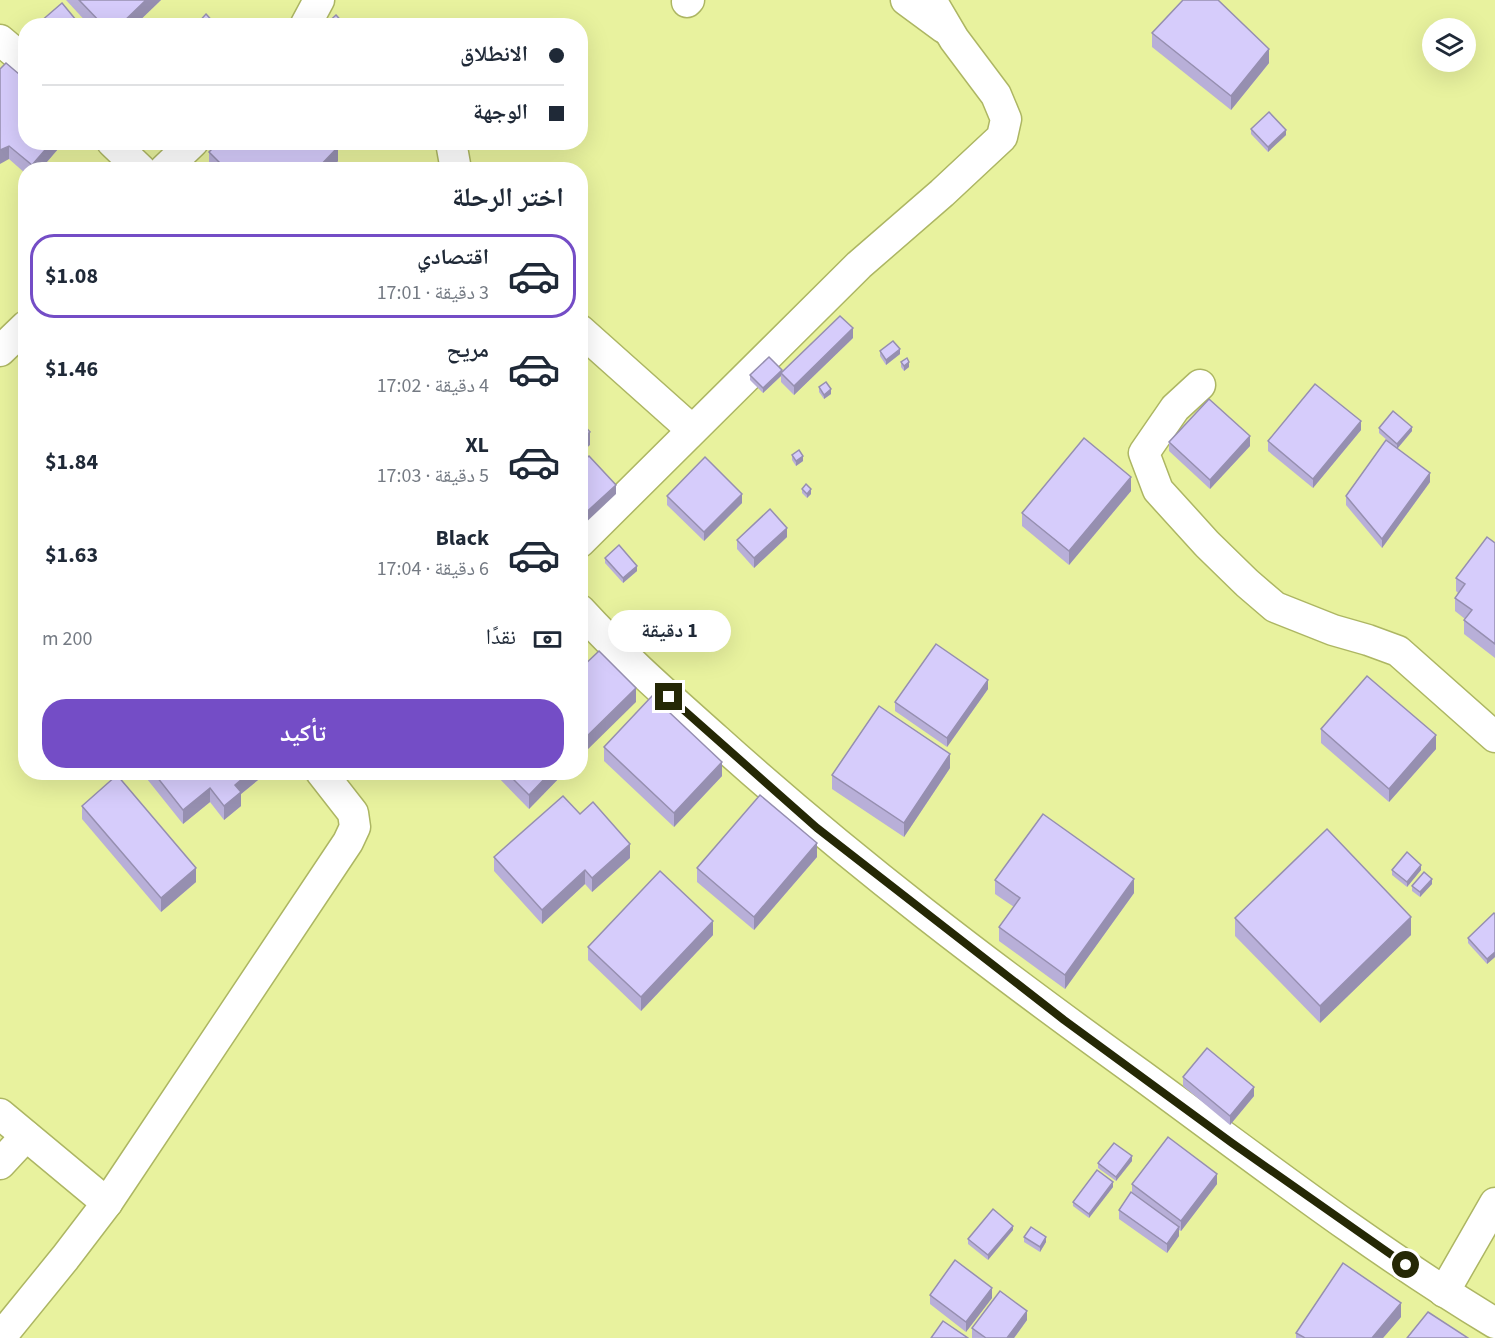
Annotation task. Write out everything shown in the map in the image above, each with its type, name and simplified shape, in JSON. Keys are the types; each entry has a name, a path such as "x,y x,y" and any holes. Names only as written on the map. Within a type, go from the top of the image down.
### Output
{"street":[{"path":"309,18 319,0"},
{"path":"906,0 951,34"},
{"path":"588,534 859,265 1002,137 1006,118 996,94 951,34 931,0"},
{"path":"0,40 18,56"},
{"path":"120,150 133,162"},
{"path":"172,162 185,150"},
{"path":"0,351 18,334"},
{"path":"588,337 692,430"},
{"path":"1200,385 1175,408 1144,453 1158,490 1207,544 1275,607 1333,630 1398,651 1495,737"},
{"path":"588,619 618,651 750,770 845,850 1064,1020 1232,1143 1444,1292 1495,1323"},
{"path":"0,1338 107,1203 348,842 355,827 353,813 327,780"},
{"path":"0,1114 107,1203"},
{"path":"0,1164 26,1136"},
{"path":"1444,1292 1495,1203"}],"building":[{"path":"79,0 146,0 127,18 96,18"},
{"path":"1183,0 1218,0 1269,49 1231,96 1152,33"},
{"path":"62,3 74,18 45,18"},
{"path":"6,63 18,73 18,150 45,150 35,162 28,162 9,146 0,150 0,69"},
{"path":"1269,112 1286,130 1268,147 1251,129"},
{"path":"211,150 335,150 324,162 219,162 209,152"},
{"path":"840,316 853,328 794,386 781,373"},
{"path":"893,341 900,349 886,360 880,351"},
{"path":"769,357 782,370 763,388 750,375"},
{"path":"907,358 909,362 904,366 901,362"},
{"path":"826,382 831,389 824,395 819,387"},
{"path":"1315,384 1361,421 1313,479 1268,441"},
{"path":"1209,399 1250,436 1210,480 1169,442"},
{"path":"1393,411 1412,427 1397,444 1379,428"},
{"path":"1084,438 1131,477 1069,551 1022,513"},
{"path":"1386,440 1430,473 1382,539 1346,496"},
{"path":"799,450 803,456 796,461 792,455"},
{"path":"588,457 616,485 588,511"},
{"path":"705,457 742,494 704,532 667,496"},
{"path":"806,484 811,489 807,494 802,489"},
{"path":"770,509 787,528 754,558 737,540"},
{"path":"1487,537 1495,543 1495,644 1464,620 1472,610 1455,598 1465,584 1456,578"},
{"path":"619,545 637,566 623,578 605,558"},
{"path":"936,644 988,680 947,738 895,702"},
{"path":"599,651 636,688 588,735 588,661"},
{"path":"1367,676 1436,735 1389,789 1321,729"},
{"path":"652,696 722,762 674,813 604,747"},
{"path":"879,706 950,754 904,823 832,775"},
{"path":"111,780 121,780 196,868 161,898 82,806"},
{"path":"159,780 241,780 235,785 241,792 224,806 210,788 183,810"},
{"path":"514,780 543,780 529,795"},
{"path":"760,795 817,843 754,917 697,868"},
{"path":"563,796 580,814 593,802 630,844 592,878 585,870 542,910 494,857"},
{"path":"1043,814 1134,879 1065,975 999,927 1020,898 995,880"},
{"path":"1327,829 1411,917 1320,1006 1235,918"},
{"path":"1407,852 1421,865 1407,882 1392,870"},
{"path":"660,871 713,921 641,997 588,947"},
{"path":"1424,872 1432,879 1420,892 1412,886"},
{"path":"1494,913 1495,952 1487,959 1468,938"},
{"path":"1207,1048 1254,1087 1230,1116 1183,1077"},
{"path":"1168,1137 1217,1174 1181,1221 1132,1184"},
{"path":"1114,1143 1132,1156 1116,1177 1098,1163"},
{"path":"1097,1170 1113,1182 1089,1214 1073,1202"},
{"path":"1131,1192 1179,1227 1167,1244 1119,1210"},
{"path":"993,1209 1013,1226 988,1255 968,1239"},
{"path":"1031,1227 1046,1237 1040,1247 1024,1237"},
{"path":"955,1260 992,1288 966,1322 930,1295"},
{"path":"1343,1263 1401,1303 1372,1338 1305,1338 1296,1333"},
{"path":"1000,1291 1027,1311 1007,1338 986,1338 972,1328"},
{"path":"1428,1312 1468,1338 1407,1338"},
{"path":"943,1321 968,1338 931,1338"}],"route":[{"path":"669,697 817,828 1064,1020 1232,1143 1406,1265"}]}
